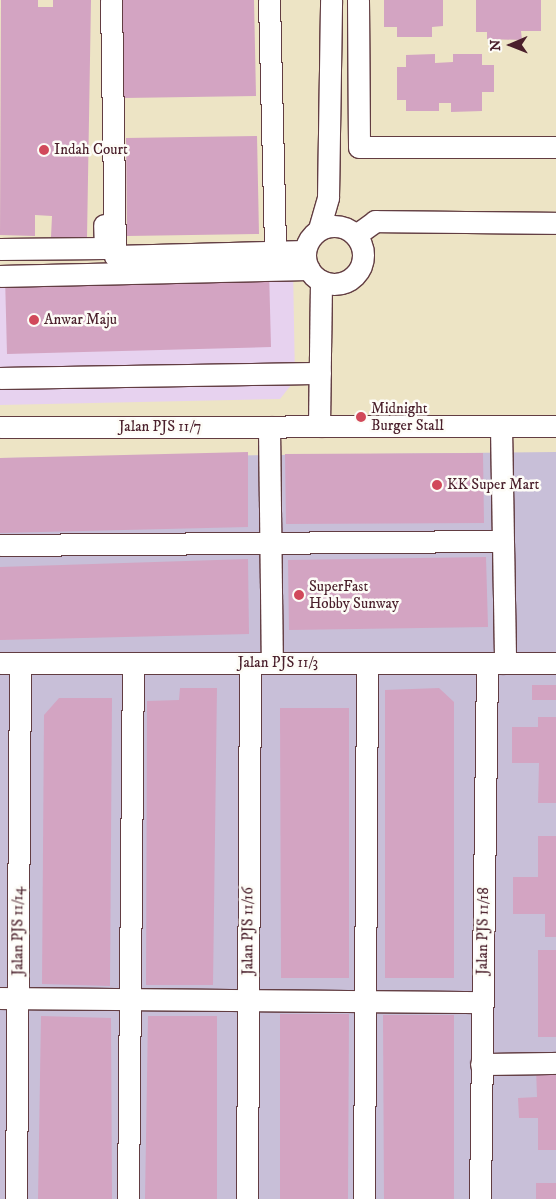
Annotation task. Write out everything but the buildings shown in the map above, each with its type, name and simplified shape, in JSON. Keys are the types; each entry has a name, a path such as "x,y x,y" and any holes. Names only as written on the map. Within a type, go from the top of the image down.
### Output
{"street":[{"path":"0,249 105,248 101,0"},
{"path":"111,0 115,256 275,252 312,267 341,283 358,272 363,253 338,230 328,197 331,0"},
{"path":"269,0 275,252"},
{"path":"358,0 359,147 556,147"},
{"path":"319,426 320,373 312,267 338,230 375,221 556,223"},
{"path":"0,276 312,267"},
{"path":"0,378 320,373"},
{"name":"Jalan PJS 11/7","path":"0,428 556,426"},
{"path":"269,427 272,663"},
{"name":"Jalan PJS 11/18","path":"480,1199 482,1002 502,541 501,427"},
{"path":"0,545 502,541"},
{"name":"Jalan PJS 11/3","path":"10,663 556,663"},
{"name":"Jalan PJS 11/14","path":"10,663 9,998 16,1199"},
{"path":"128,1199 133,663"},
{"name":"Jalan PJS 11/16","path":"247,1199 250,663"},
{"path":"364,1199 367,663"},
{"path":"9,998 482,1002"},
{"path":"482,1064 556,1063"}],"shaded area":[{"path":"293,267 295,380 280,399 0,405 0,273"},
{"path":"556,452 556,1199 0,1199 0,458"}],"place":[{"name":"Indah Court","path":"44,150"},
{"name":"Anwar Maju","path":"34,320"},
{"name":"Midnight Burger Stall","path":"361,417"},
{"name":"KK Super Mart","path":"437,485"},
{"name":"SuperFast Hobby Sunway","path":"299,595"}]}
